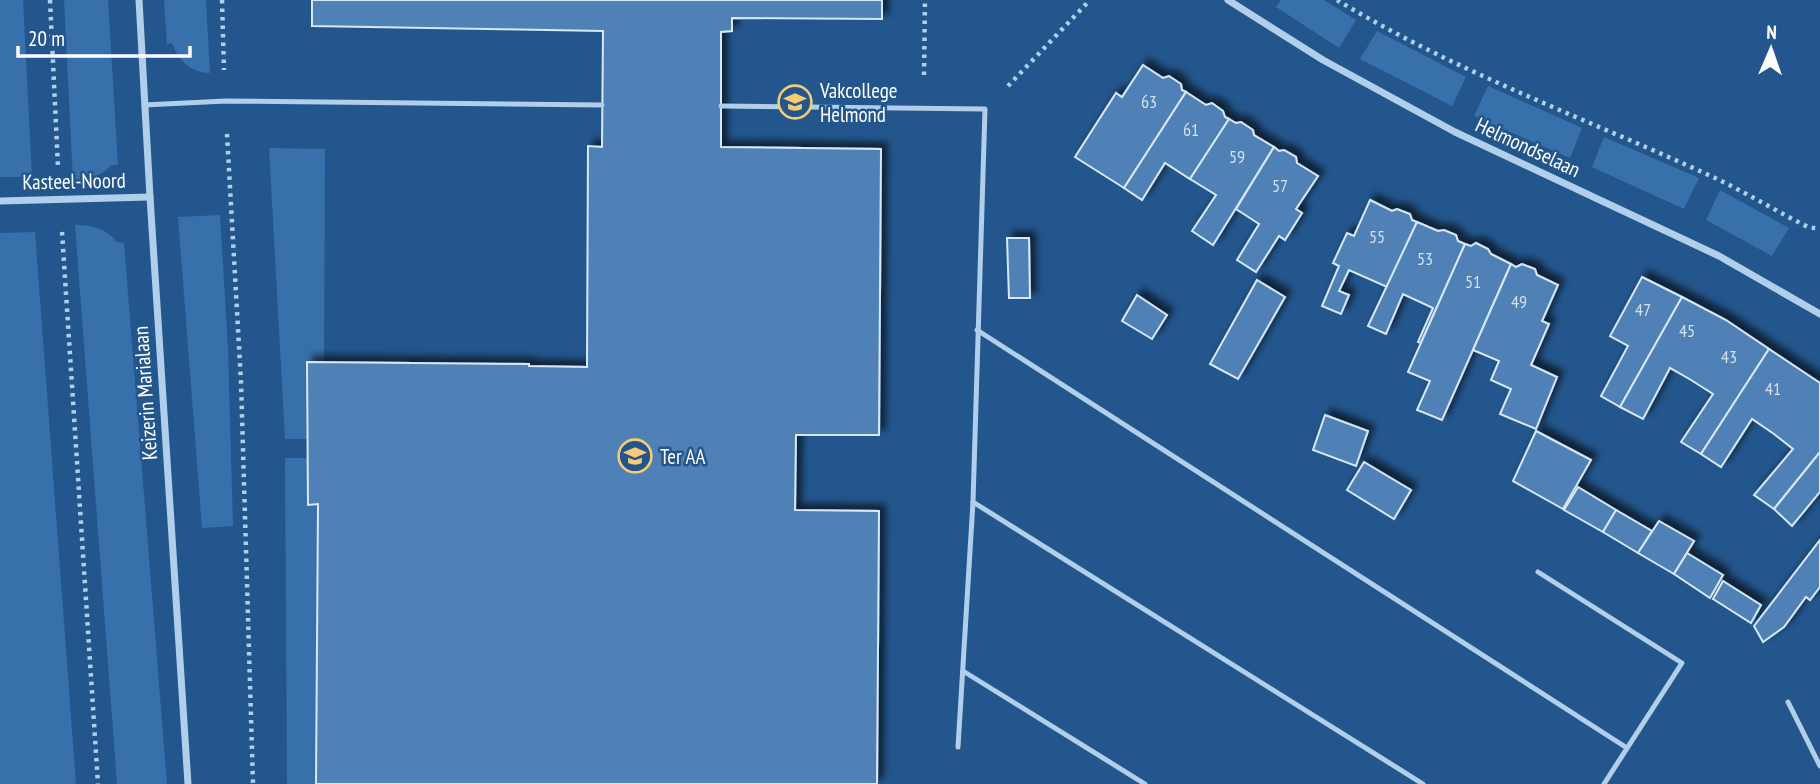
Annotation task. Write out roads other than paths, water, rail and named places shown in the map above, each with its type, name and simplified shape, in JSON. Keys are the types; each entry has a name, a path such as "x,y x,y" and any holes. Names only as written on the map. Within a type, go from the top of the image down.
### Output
{"street":[{"name":"Keizerin Marialaan","path":"139,0 188,784"},
{"name":"Helmondselaan","path":"1228,0 1323,61 1455,132 1719,256 1820,314"},
{"name":"Kasteel-Noord","path":"0,201 150,197"}],"lane":[{"path":"144,105 226,101 602,105"},
{"path":"721,106 985,109 973,502 958,747"},
{"path":"978,330 1627,748"},
{"path":"973,502 1423,784"},
{"path":"1538,572 1682,663 1604,784"},
{"path":"963,671 1145,784"},
{"path":"1788,702 1820,766"}],"place":[{"name":"Vakcollege Helmond","path":"795,102"},
{"name":"Ter AA","path":"635,456"}]}
